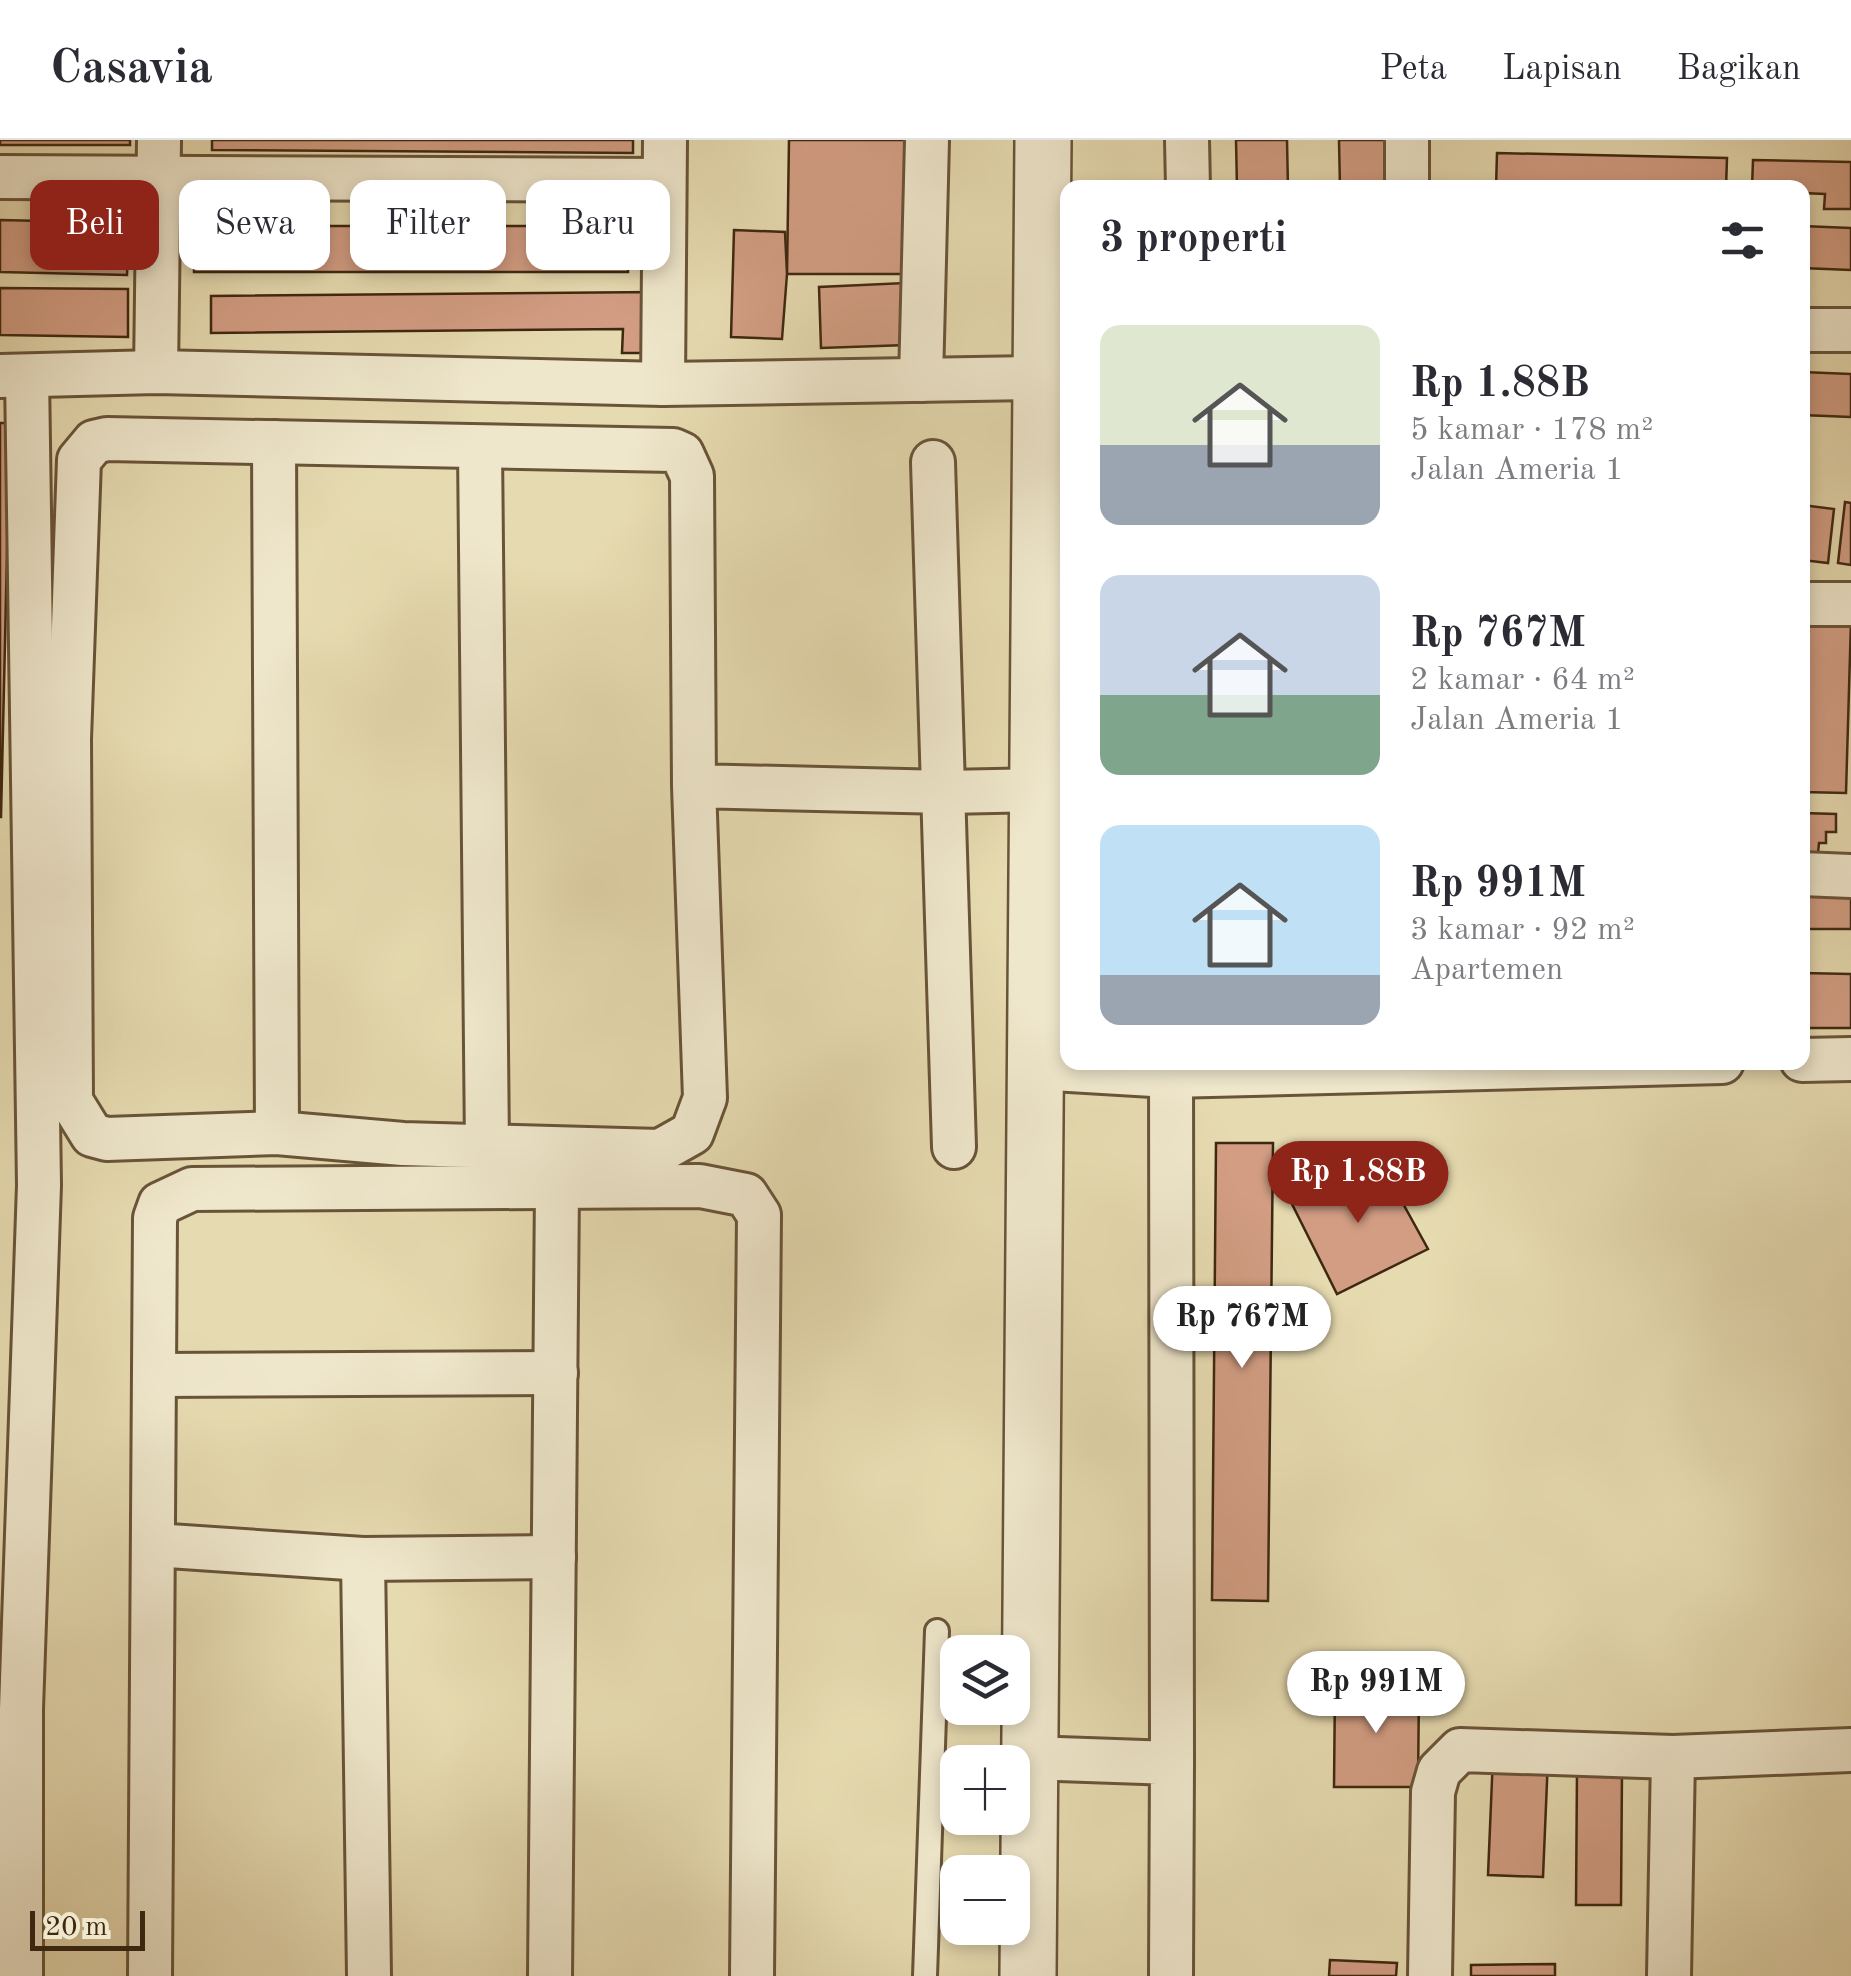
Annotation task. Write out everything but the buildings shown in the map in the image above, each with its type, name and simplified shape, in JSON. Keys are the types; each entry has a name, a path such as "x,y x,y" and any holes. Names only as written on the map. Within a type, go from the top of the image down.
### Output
{"street":[{"path":"921,380 927,140"},
{"path":"1044,140 1050,351 1038,790 1030,1758 1172,1763"},
{"path":"1187,140 1188,180"},
{"path":"1407,140 1407,180"},
{"path":"0,178 159,158 664,160 663,384"},
{"path":"156,372 159,158"},
{"path":"1810,330 1851,330"},
{"path":"20,1976 11,1708 19,1234 13,376 156,372 663,384 921,380 1050,351"},
{"path":"108,439 480,448 682,454 692,476 694,786 705,1098 692,1133 660,1151 487,1147 278,1134 107,1138 92,1135 71,1101 69,796 78,480 85,449 108,439"},
{"path":"274,442 278,1134"},
{"path":"480,448 487,1147"},
{"path":"933,462 954,1146"},
{"path":"1810,604 1851,604"},
{"path":"694,786 946,792 1038,790"},
{"path":"1810,874 1851,876"},
{"path":"1810,1060 1851,1059"},
{"path":"1036,1068 1060,1068"},
{"path":"1170,1070 1174,1779 1171,1976"},
{"path":"150,1976 155,1218 160,1204 192,1190 700,1186 746,1195 759,1215 752,1976"},
{"path":"550,1976 557,1188"},
{"path":"156,1375 556,1373"},
{"path":"154,1545 364,1559 554,1557"},
{"path":"364,1559 369,1976"},
{"path":"1430,1976 1433,1792 1445,1764 1460,1750 1673,1756 1851,1750"},
{"path":"1669,1976 1673,1756"},
{"path":"1028,1976 1029,1835"}],"lane":[{"path":"926,1976 937,1631"}]}
